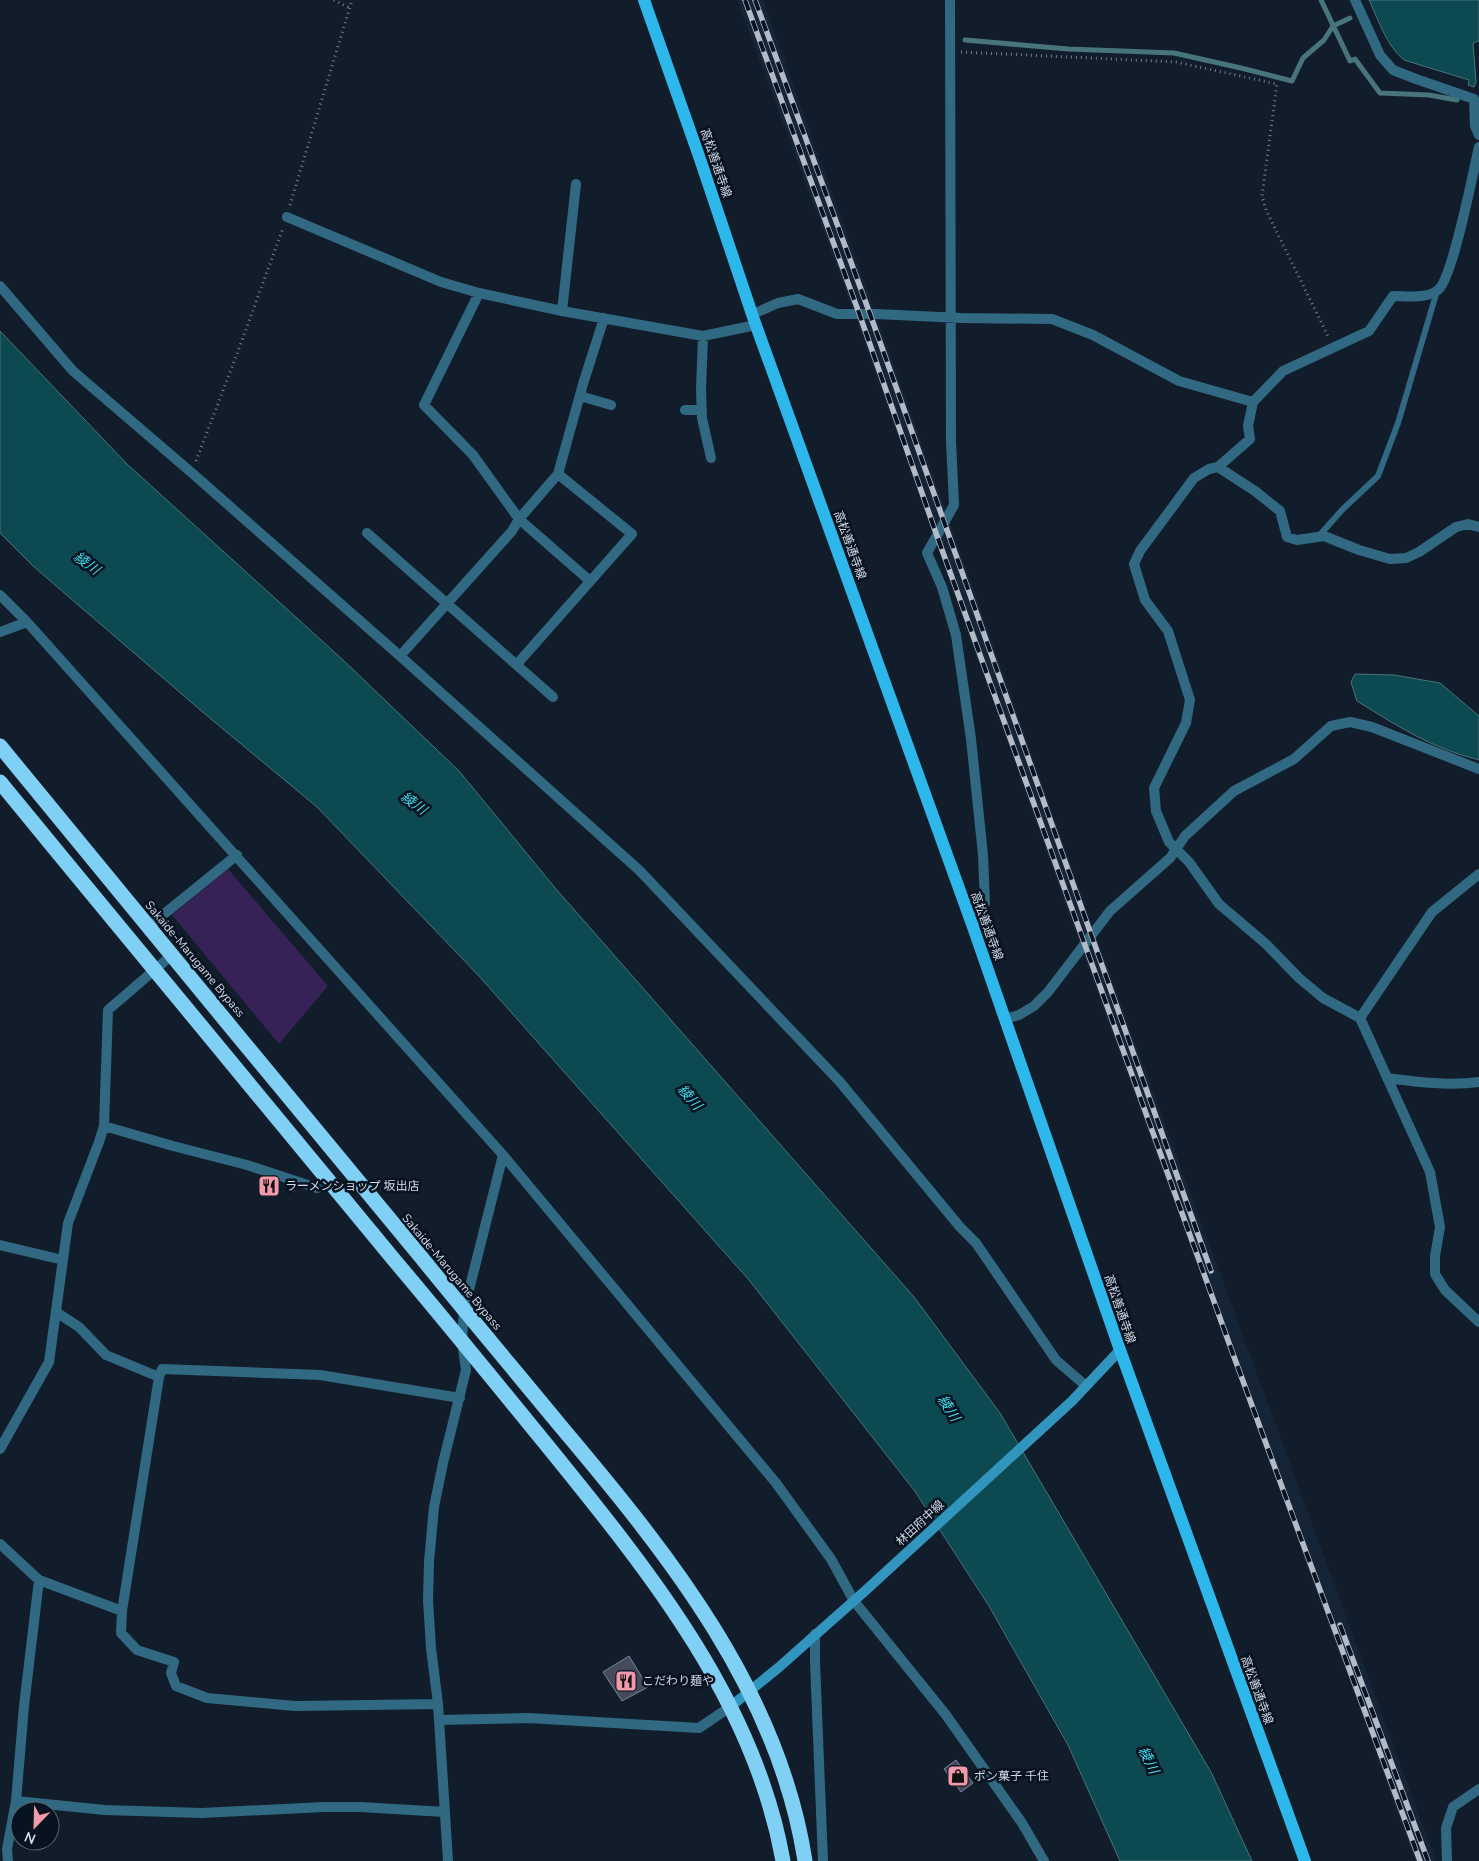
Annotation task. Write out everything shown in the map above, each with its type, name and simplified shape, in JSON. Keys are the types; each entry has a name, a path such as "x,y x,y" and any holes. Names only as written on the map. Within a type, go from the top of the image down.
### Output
{"highway":[{"name":"Sakaide-Marugame Bypass","path":"0,746 464,1310 633,1512 697,1601 750,1691 768,1731 794,1806 806,1861"},
{"path":"0,782 462,1341 615,1530 665,1597 706,1662 730,1707 767,1796 783,1861"}],"main road":[{"name":"高松善通寺線","path":"644,0 754,320 973,927 1120,1350 1305,1861"},
{"name":"林田府中線","path":"730,1707 865,1591 1072,1401 1120,1350"}],"street":[{"path":"950,0 950,442 954,505 927,553 942,587 956,635 971,739 983,855 984,903 973,927"},
{"path":"1355,0 1380,55 1393,70 1474,99 1475,126 1479,135"},
{"path":"1479,148 1457,242 1444,284 1437,291 1429,295 1393,296 1369,331 1284,371 1253,402 1248,426 1250,439 1218,467 1209,469 1194,478 1140,551 1134,564 1144,600 1168,632 1190,700 1186,723 1154,788 1156,811 1169,842 1189,862 1219,904 1266,944 1299,978 1323,998 1360,1018 1430,1172 1440,1227 1435,1256 1435,1274 1445,1290 1479,1322"},
{"path":"562,311 576,184"},
{"path":"287,217 441,282 479,293 562,311 703,336 754,320 778,303 798,299 837,314 1052,319 1093,335 1179,381 1253,402"},
{"path":"0,286 73,372 192,473 400,656 639,870 840,1082 960,1227 976,1243 1056,1360 1086,1386"},
{"path":"479,293 424,405 473,456 519,519 590,581"},
{"path":"400,656 512,531 519,519 558,474 604,318"},
{"path":"703,336 702,418 711,458"},
{"path":"580,396 611,405"},
{"path":"685,410 702,410"},
{"path":"1218,467 1255,491 1280,511 1287,537 1297,540 1324,536 1359,550 1390,559 1406,558 1419,552 1456,527 1468,524 1479,527"},
{"path":"517,664 632,534 558,474"},
{"path":"367,533 553,697"},
{"path":"0,595 27,622 237,855 503,1155 776,1483 831,1559 854,1601 946,1715 1022,1823 1044,1861"},
{"path":"0,632 27,622"},
{"path":"1005,1019 1019,1015 1034,1006 1048,992 1110,911 1170,858 1185,836 1234,791 1294,759 1331,726 1350,722 1372,727 1479,769"},
{"path":"148,927 237,855"},
{"path":"1360,1018 1432,912 1479,874"},
{"path":"0,1449 48,1362 68,1223 104,1126 108,1010 172,955"},
{"path":"1387,1078 1432,1084 1479,1082"},
{"path":"104,1126 247,1165 317,1188"},
{"path":"448,1861 438,1704 428,1600 429,1562 434,1508 466,1370 462,1341 464,1310 503,1155"},
{"path":"0,1246 63,1260"},
{"path":"56,1312 79,1327 106,1355 159,1377"},
{"path":"438,1704 295,1706 207,1698 176,1686 171,1673 174,1662 137,1650 121,1633 122,1611 159,1377 162,1369 320,1375 460,1398"},
{"path":"0,1544 39,1580 122,1611"},
{"path":"16,1801 24,1706 39,1580"},
{"path":"815,1634 823,1861"},
{"path":"439,1720 528,1718 699,1728 730,1707"},
{"path":"1446,1861 1446,1828 1453,1807 1479,1789"},
{"path":"60,1805 105,1810 202,1813 324,1807 445,1812"},
{"path":"8,1861 10,1837"}],"lane":[{"path":"1318,537 1342,510 1378,476 1398,423 1437,291"}],"path":[{"path":"334,0 350,8"},
{"path":"192,473 287,217 352,0"},
{"path":"950,51 1176,62 1276,84 1262,196 1266,210 1334,348"}],"shaded area":[{"path":"737,0 763,0 1094,930 1436,1861 1415,1861 1081,948 854,313"},
{"path":"228,869 328,986 279,1044 172,915"}],"water":[{"path":"1369,0 1479,0 1479,41 1473,43 1476,82 1474,87 1468,85 1469,80 1404,60 1392,47"},
{"name":"綾川","path":"0,331 127,464 342,659 459,771 556,889 914,1297 1000,1413 1211,1772 1252,1861 1120,1861 1068,1745 989,1606 914,1490 749,1280 478,975 317,807 205,714 33,566 0,533"},
{"path":"1355,674 1394,675 1440,683 1479,716 1479,760 1430,743 1357,701 1351,682"}],"building":[{"name":"ラーメンショップ 坂出店","path":"265,1175 278,1178 273,1196 261,1193"},
{"path":"629,1656 648,1687 622,1701 603,1672"},
{"name":"ポン菓子 千住","path":"956,1760 973,1783 961,1792 944,1769"}],"waterway":[{"path":"1321,0 1350,61 1355,59 1380,93 1429,95 1457,100"},
{"path":"965,40 1068,49 1174,53 1292,81 1303,58 1324,40 1333,26 1350,18"}],"railway":[{"path":"745,0 1233,1354 1420,1861"},
{"path":"755,0 870,314 1211,1271"},
{"path":"1340,1625 1428,1861"}],"place":[{"name":"ラーメンショップ 坂出店","path":"269,1186"},
{"name":"こだわり麺や","path":"626,1681"},
{"name":"ポン菓子 千住","path":"958,1776"}]}
